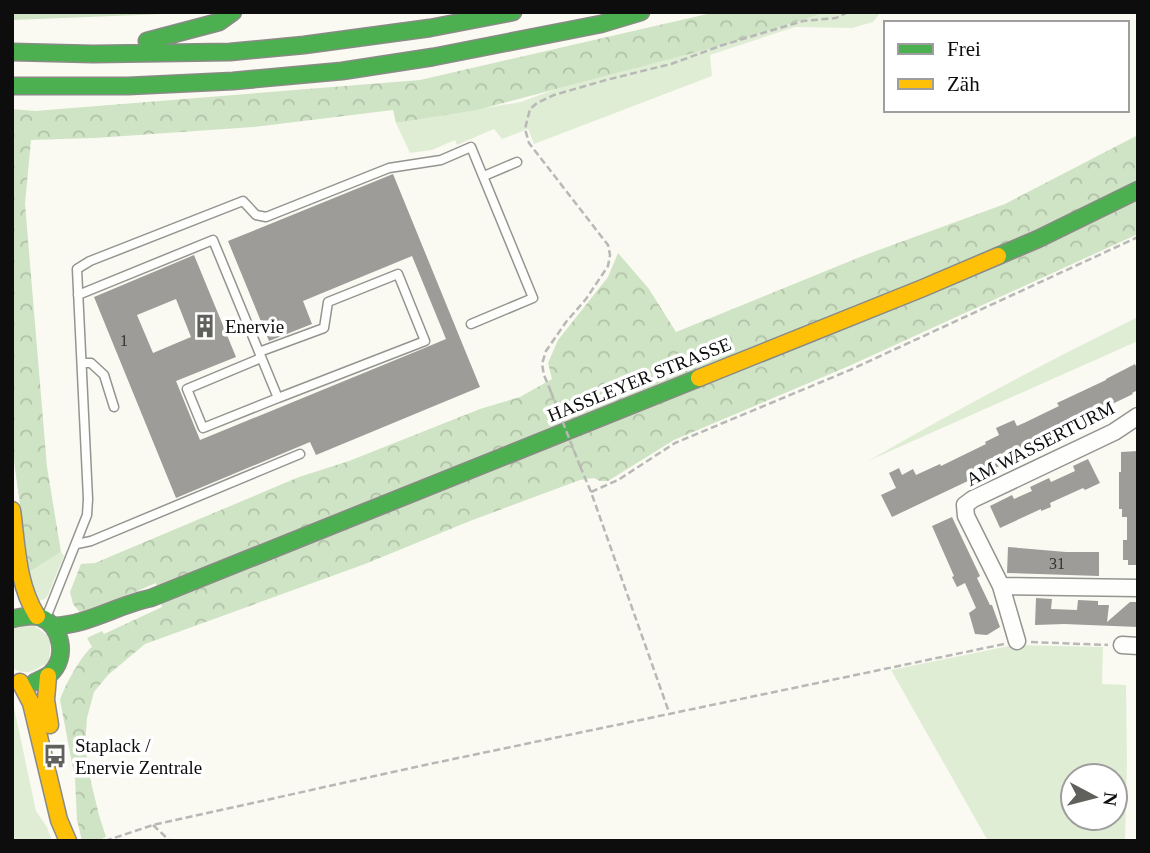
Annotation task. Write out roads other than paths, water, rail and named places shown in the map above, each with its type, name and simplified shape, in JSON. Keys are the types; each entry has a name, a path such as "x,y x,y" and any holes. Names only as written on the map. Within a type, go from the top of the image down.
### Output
{"main road":[{"path":"93,54 208,26 233,12"},
{"path":"12,52 230,52 430,28 513,12"},
{"path":"12,86 128,86 233,81 342,71 601,24 641,12"},
{"name":"HASSLEYER STRASSE","path":"12,619 27,615 62,626 77,623 136,600 151,598 923,288 1038,239 1138,190"},
{"path":"12,510 22,578 31,608 60,640 61,655"},
{"name":"HASSLEYER STRASSE","path":"48,676 69,645 82,635 138,609 151,598"},
{"path":"16,680 34,682 48,676 46,700 67,817 68,839"},
{"path":"16,680 31,703 59,820 68,839"}],"street":[{"name":"AM WASSERTURM","path":"1017,641 1001,586 966,516 965,505 1114,432 1138,415"},
{"path":"1001,586 1138,588"}],"lane":[{"path":"45,621 87,515 83,363 77,269 90,261 243,201 256,215 266,217 389,168 441,160 471,147 533,299 471,324"},
{"path":"484,176 517,162"},
{"path":"78,295 213,240 278,398"},
{"path":"398,274 425,341 278,398 204,428 187,389 324,328 328,302 398,274"},
{"path":"83,363 91,363 104,375 114,407"},
{"path":"77,544 91,541 300,454"}],"place":[{"name":"Enervie","path":"205,326"},
{"name":"Staplack / Enervie Zentrale","path":"55,756"}]}
